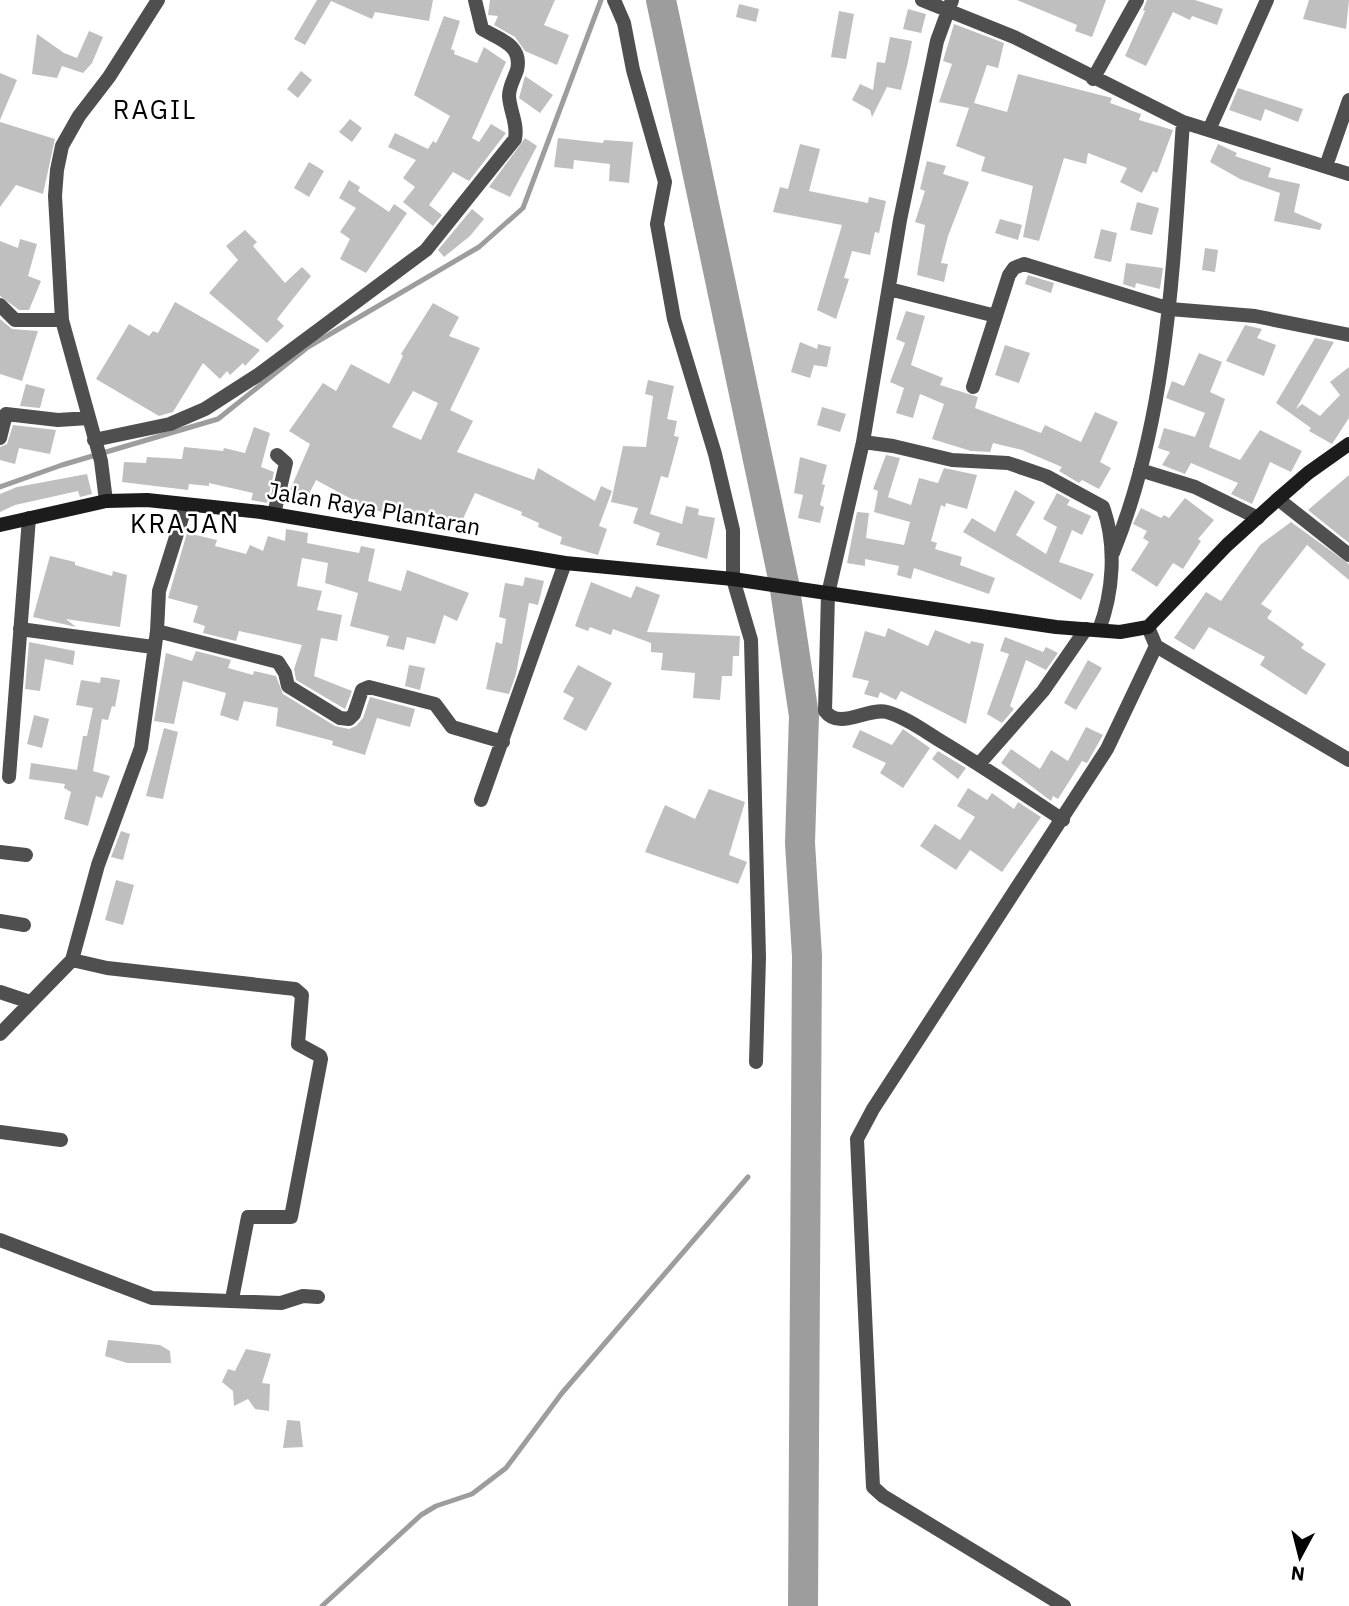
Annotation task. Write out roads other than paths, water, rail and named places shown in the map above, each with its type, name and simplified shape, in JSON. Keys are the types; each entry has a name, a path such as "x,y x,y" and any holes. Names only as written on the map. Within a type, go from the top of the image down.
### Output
{"main road":[{"path":"1148,627 1278,499 1308,473 1349,444"},
{"name":"Jalan Raya Plantaran","path":"0,525 106,501 147,500 274,514 565,563 738,579 1093,630 1120,632 1148,627"}],"street":[{"path":"106,501 101,461 62,320 55,196 62,146 158,0"},
{"path":"96,443 170,424 205,409 258,375 426,250 515,139 517,129 509,97 518,68 517,54 509,43 482,29 475,0"},
{"path":"922,0 950,5 1183,122 1349,174"},
{"path":"1093,79 1137,0"},
{"path":"1209,130 1267,0"},
{"path":"616,1 665,182 657,224 674,318 715,454 733,530 738,579 751,640 759,957 756,1062"},
{"path":"950,5 937,41 889,289 863,442 822,593 823,700 827,714 841,719 875,711 887,712 979,764 1063,820"},
{"path":"1326,166 1349,100"},
{"path":"1111,558 1140,470 1170,309 1183,122"},
{"path":"973,387 1009,275 1014,268 1024,264 1170,309 1255,316 1349,335"},
{"path":"889,289 996,317"},
{"path":"0,305 15,320 62,320"},
{"path":"0,438 6,414 58,420 89,418"},
{"path":"863,442 952,460 1009,463 1046,476 1103,507 1108,520 1111,558 1108,607 1093,630 1043,691 979,764"},
{"path":"274,514 286,463 276,455"},
{"path":"1140,470 1195,487 1258,518"},
{"path":"1278,499 1349,555"},
{"path":"0,1034 72,960 98,865 141,748 157,631 159,591 186,505"},
{"path":"9,777 29,518"},
{"path":"481,800 565,563"},
{"path":"1148,627 1156,646 1349,760"},
{"path":"20,629 153,647"},
{"path":"157,631 278,662 285,673 288,686 340,718 349,719 354,714 362,690 369,687 435,705 452,727 503,741"},
{"path":"1064,1606 883,1496 873,1487 857,1139 873,1109 1063,820 1117,731 1139,677 1156,646"},
{"path":"0,852 26,855"},
{"path":"0,921 24,925"},
{"path":"72,960 107,968 295,989 302,995 298,1044 321,1059 291,1217 248,1217 232,1299"},
{"path":"0,992 30,1002"},
{"path":"0,1132 61,1140"},
{"path":"0,1240 152,1298 281,1303 303,1296 318,1297"}],"waterway":[{"path":"0,487 62,465 218,419 308,347 479,247 523,208 601,0"},
{"path":"661,0 784,583 804,716 800,843 807,956 803,1606"},
{"path":"322,1606 421,1515 436,1506 472,1494 506,1468 562,1393 748,1177"}],"district":[{"name":"RAGIL","path":"155,109"},
{"name":"KRAJAN","path":"185,523"}]}
